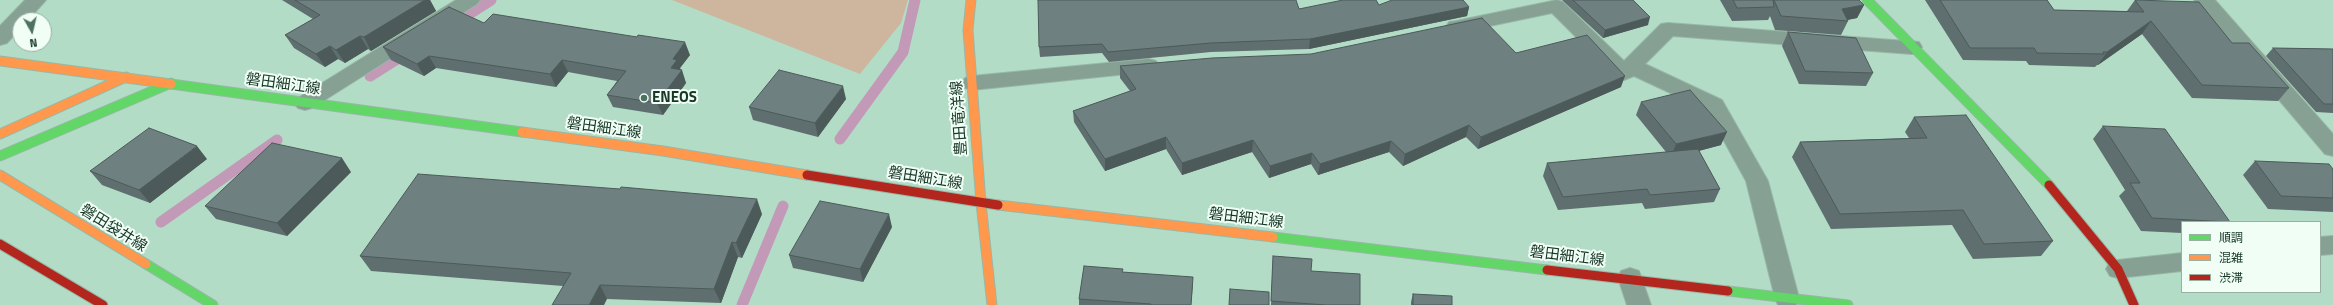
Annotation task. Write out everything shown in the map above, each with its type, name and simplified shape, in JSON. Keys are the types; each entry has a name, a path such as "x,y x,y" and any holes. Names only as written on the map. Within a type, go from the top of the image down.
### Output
{"main road":[{"name":"豊田竜洋線","path":"970,0 968,30 981,203 992,305"},
{"path":"1867,0 2052,188 2118,269 2134,305"},
{"name":"磐田細江線","path":"0,61 171,83 305,103 663,151 981,203 1630,278 1848,305"},
{"path":"0,134 126,77"},
{"path":"0,156 171,83"},
{"name":"磐田袋井線","path":"0,175 213,305"},
{"path":"0,244 103,305"}],"street":[{"path":"0,38 36,0"},
{"path":"305,103 470,0"},
{"path":"2204,0 2333,148"},
{"path":"1440,30 1556,6 1624,73 1668,29 1912,46"},
{"path":"972,83 1165,65"},
{"path":"1631,66 1715,105 1756,180 1787,298"},
{"path":"2321,246 2333,245"},
{"path":"2118,269 2181,262"},
{"path":"1630,278 1639,305"}],"shaded area":[{"path":"672,0 908,0 901,23 860,74"}],"building":[{"path":"295,0 425,0 364,37 360,36 336,50 330,46 316,54 285,35 320,15"},
{"path":"1038,0 1296,0 1299,9 1343,0 1376,0 1379,5 1392,0 1463,0 1469,7 1310,39 1211,43 1108,52 1102,44 1039,47"},
{"path":"1573,0 1633,0 1650,17 1605,30"},
{"path":"1733,0 1773,0 1774,7 1737,8"},
{"path":"1774,0 1859,0 1864,5 1842,9 1848,21 1781,16"},
{"path":"1940,0 2047,0 2054,10 2144,12 2135,0 2199,2 2232,43 2249,43 2289,88 2202,85 2151,21 2107,52 2103,52 2104,54 2037,53 2034,48 1970,48"},
{"path":"449,7 484,23 493,14 637,37 638,35 685,42 673,59 677,60 671,68 682,70 657,103 607,95 626,71 562,60 550,74 429,56 417,64 383,47"},
{"path":"1482,18 1516,53 1587,35 1625,76 1481,137 1469,125 1405,154 1391,141 1320,164 1312,153 1270,166 1253,140 1182,163 1166,137 1105,159 1073,111 1136,89 1120,66 1212,58 1311,54"},
{"path":"1788,32 1856,38 1873,73 1805,71"},
{"path":"2273,48 2333,49 2333,104 2324,104"},
{"path":"779,70 843,86 815,123 749,107"},
{"path":"1690,90 1727,132 1676,144 1641,102"},
{"path":"1966,115 2053,241 1984,244 1963,210 1840,214 1800,142 1927,138 1914,117"},
{"path":"2103,126 2165,129 2229,221 2152,218 2130,183 2140,183"},
{"path":"149,128 197,146 139,190 90,171"},
{"path":"272,143 342,158 277,223 205,206"},
{"path":"1698,149 1720,189 1650,195 1647,189 1563,197 1547,163"},
{"path":"2255,161 2329,164 2333,169 2333,198 2281,196"},
{"path":"418,174 620,189 621,187 757,199 736,243 732,242 714,289 600,285 589,305 552,305 571,273 360,256"},
{"path":"820,201 889,214 860,269 789,255"},
{"path":"1273,256 1312,259 1311,271 1360,274 1360,305 1326,305 1271,301"},
{"path":"1084,266 1123,269 1122,272 1193,277 1191,305 1151,305 1079,299"},
{"path":"1230,289 1269,292 1269,305 1229,305"},
{"path":"1413,294 1452,296 1452,305 1413,305"}],"waterway":[{"path":"455,23 491,0"},
{"path":"840,139 903,52 915,0"},
{"path":"370,76 405,54"},
{"path":"161,222 277,140"},
{"path":"742,305 783,206"}],"traffic: fast":[{"path":"1867,0 2049,185"},
{"path":"0,156 171,83"},
{"path":"171,84 522,132"},
{"path":"1273,237 1547,270"},
{"path":"146,264 213,305"},
{"path":"1728,291 1848,305"}],"traffic: slow":[{"path":"971,0 968,30 981,203 992,305"},
{"path":"0,61 171,84"},
{"path":"0,134 126,77"},
{"path":"522,132 663,151 807,175"},
{"path":"0,175 146,264"},
{"path":"998,205 1273,237"}],"traffic: jam":[{"path":"807,175 998,205"},
{"path":"2049,185 2118,269 2134,305"},
{"path":"0,244 103,305"},
{"path":"1547,270 1728,291"}],"place":[{"name":"ENEOS","path":"644,98"}]}
